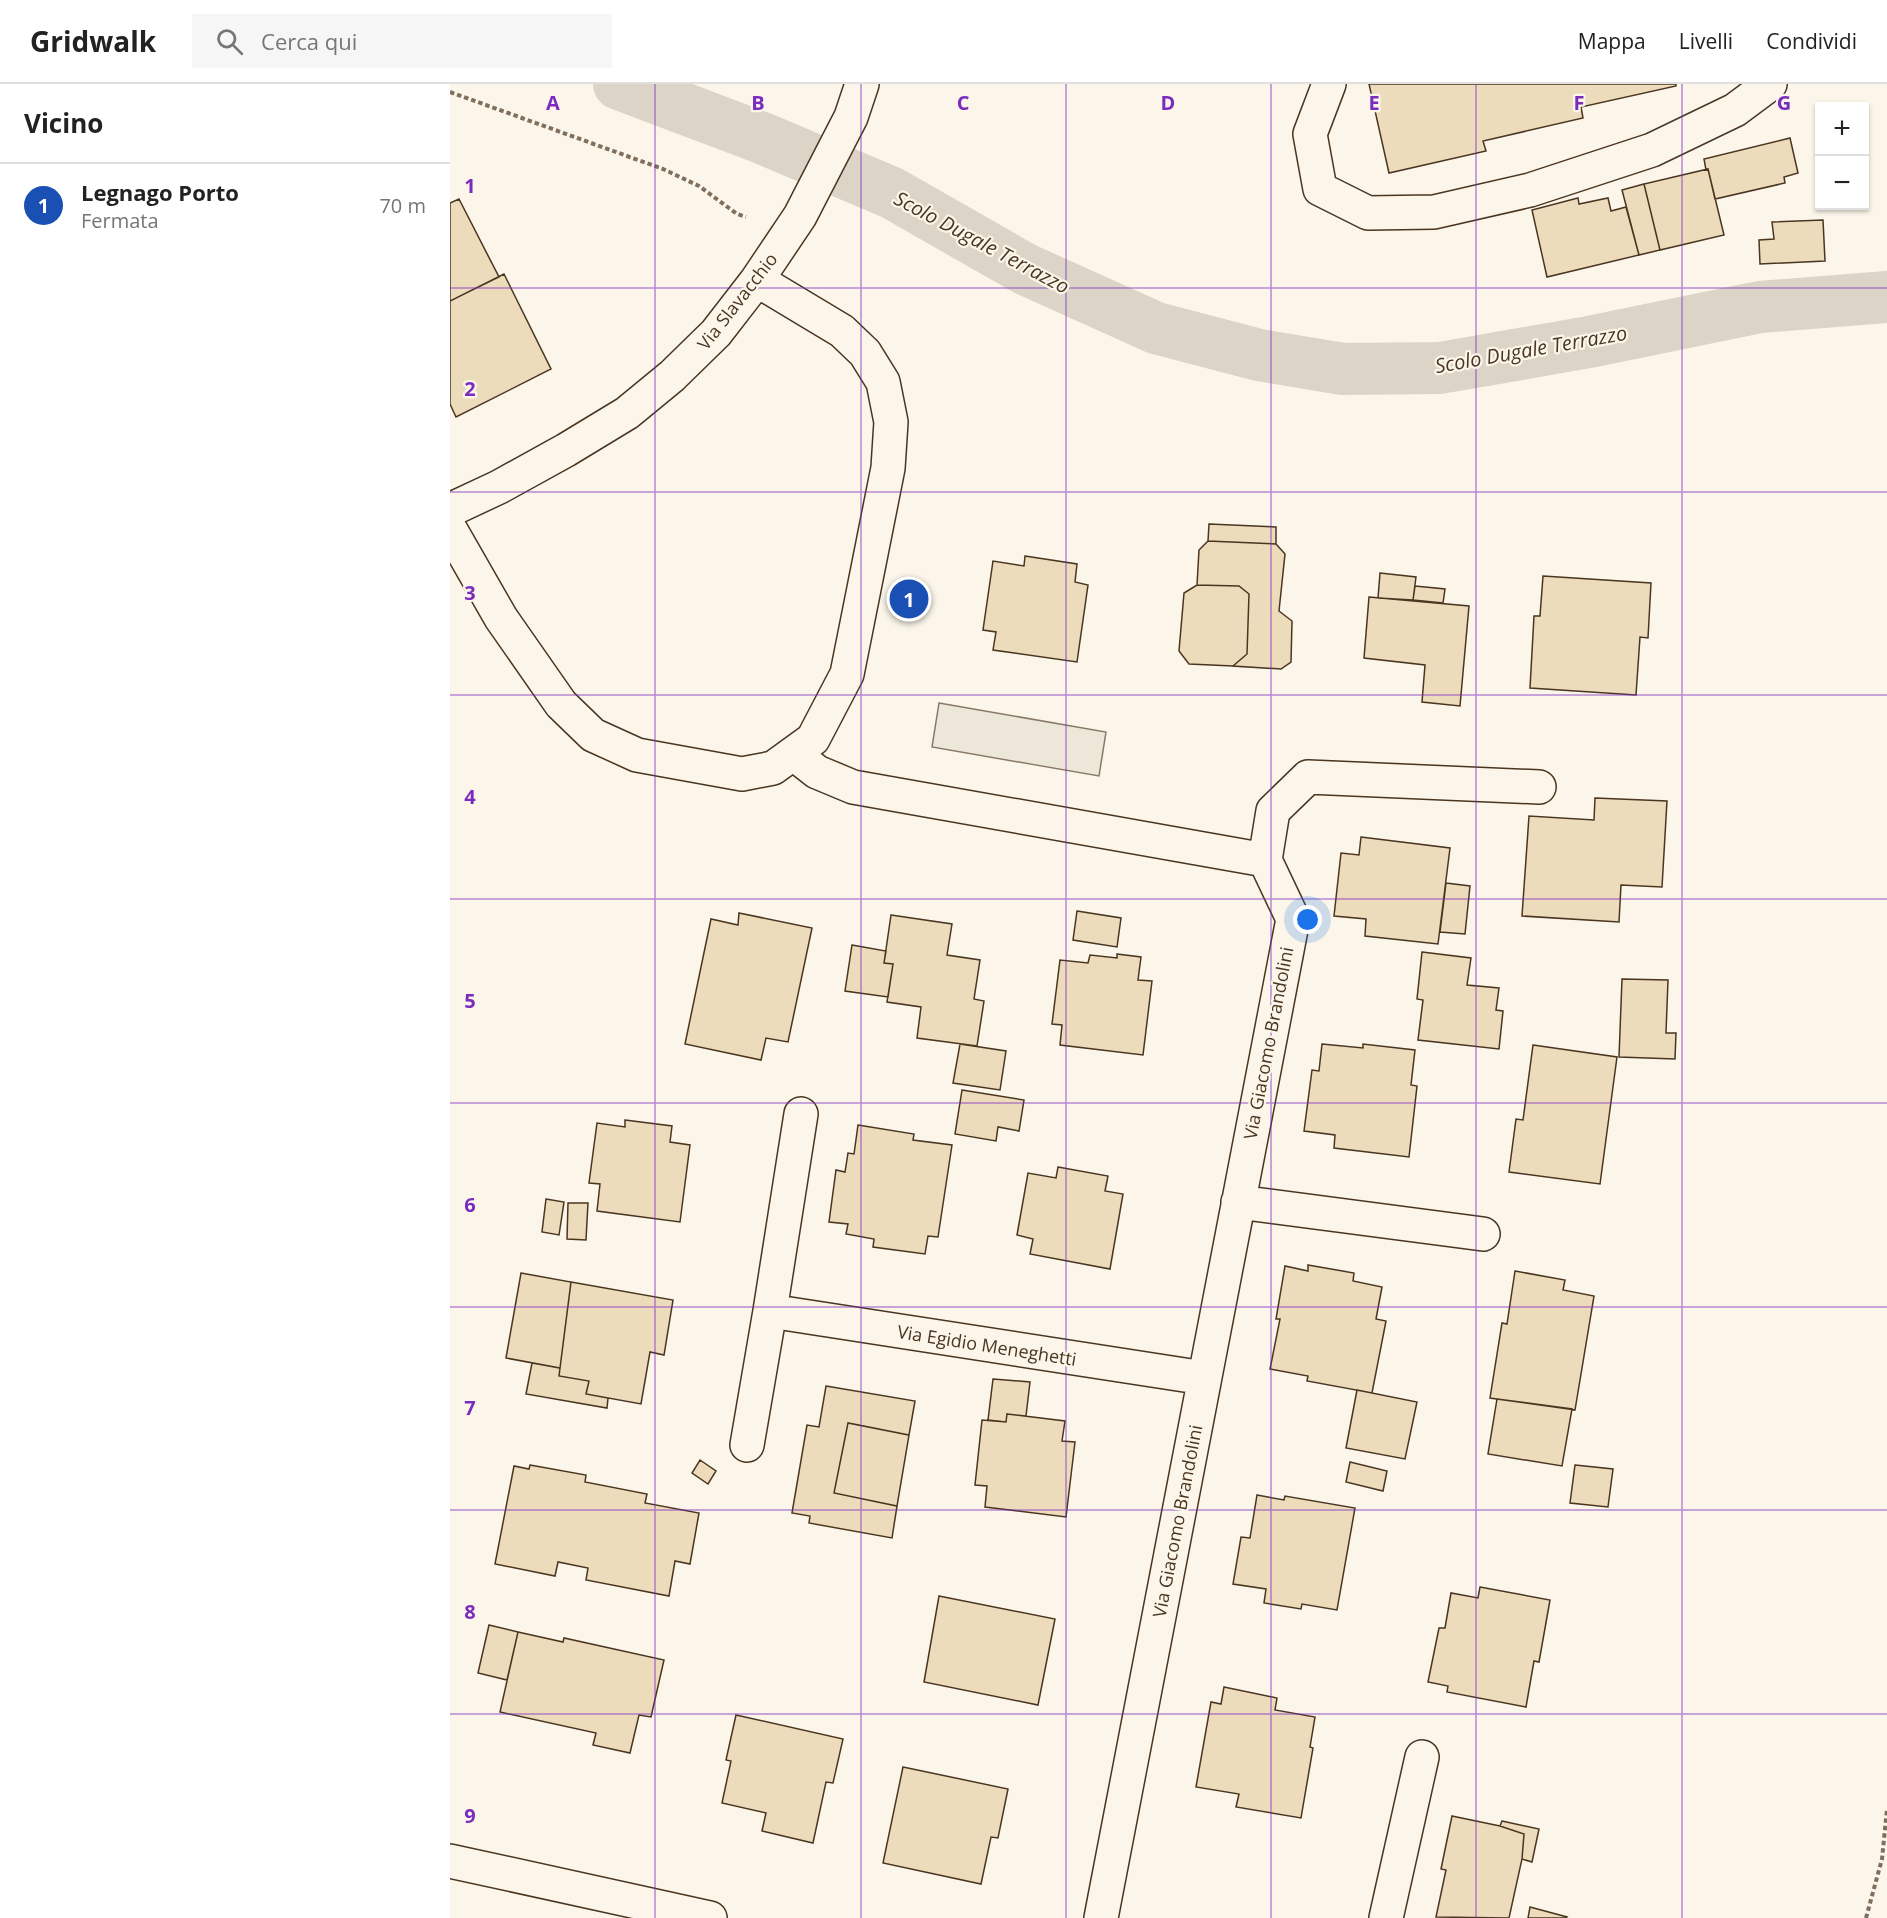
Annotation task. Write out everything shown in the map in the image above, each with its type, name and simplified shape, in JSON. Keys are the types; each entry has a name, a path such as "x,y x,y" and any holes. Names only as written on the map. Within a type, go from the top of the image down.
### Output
{"street":[{"name":"Via Slavacchio","path":"450,510 509,482 627,413 672,376 709,340 757,280 800,216 850,117 862,84"},
{"path":"1329,84 1310,134 1320,189 1368,213 1434,212 1530,190 1652,150 1735,110 1770,84"},
{"path":"450,529 501,618 561,704 592,735 637,755 742,774 773,768 813,739 847,675 888,468 891,422 882,382 865,353 842,331 757,280"},
{"path":"794,754 817,772 853,787 1265,860 1273,810 1308,777 1539,787"},
{"name":"Via Giacomo Brandolini","path":"1101,1918 1293,919 1265,860"},
{"path":"747,1445 801,1114"},
{"path":"1238,1202 1483,1234"},
{"name":"Via Egidio Meneghetti","path":"770,1311 1204,1378"},
{"path":"1386,1918 1422,1757"},
{"path":"450,1861 710,1918"}],"path":[{"path":"450,92 663,169 699,186 737,214 752,218"},
{"path":"1866,1918 1882,1859 1887,1809"}],"shaded area":[{"path":"939,703 1106,732 1099,776 932,747"}],"building":[{"path":"1369,84 1676,84 1676,86 1581,107 1583,118 1483,141 1486,151 1389,173"},
{"path":"1790,138 1798,173 1784,177 1785,183 1715,199 1704,159"},
{"path":"1708,169 1724,235 1660,250 1644,184"},
{"path":"1644,184 1660,250 1639,255 1622,190"},
{"path":"1578,198 1579,204 1608,198 1611,211 1626,207 1639,255 1547,277 1532,210"},
{"path":"459,199 499,277 450,301 450,203"},
{"path":"1823,220 1825,261 1760,264 1759,240 1774,239 1772,222"},
{"path":"504,274 551,369 456,417 450,404 450,301"},
{"path":"1209,524 1276,527 1276,544 1208,541"},
{"path":"1208,541 1276,544 1285,554 1279,611 1292,621 1291,662 1281,669 1233,666 1247,654 1249,594 1239,586 1197,585 1199,550"},
{"path":"1025,556 1077,564 1075,582 1088,585 1077,662 993,650 996,632 983,630 993,561 1024,566"},
{"path":"1380,573 1416,577 1413,600 1378,598"},
{"path":"1543,576 1651,583 1648,638 1640,637 1636,695 1530,688 1534,616 1540,616"},
{"path":"1197,585 1239,586 1249,594 1247,654 1233,666 1189,664 1179,651 1184,593"},
{"path":"1415,586 1445,589 1443,603 1413,600"},
{"path":"1369,597 1469,606 1460,706 1422,702 1425,665 1364,658"},
{"path":"1595,798 1667,801 1662,887 1621,885 1619,922 1522,916 1529,816 1594,820"},
{"path":"1361,837 1450,848 1438,944 1365,936 1366,919 1334,916 1341,853 1359,855"},
{"path":"1446,883 1470,886 1465,934 1440,932"},
{"path":"1077,911 1121,918 1117,947 1073,940"},
{"path":"739,913 812,928 788,1042 766,1038 761,1060 685,1044 711,919 738,925"},
{"path":"891,915 952,924 947,955 980,960 974,999 984,1001 977,1046 917,1038 921,1007 887,1002 893,964 884,963"},
{"path":"852,945 886,951 884,963 893,964 888,997 845,991"},
{"path":"1422,952 1471,958 1467,985 1499,988 1496,1010 1503,1011 1499,1049 1418,1040 1423,1000 1417,999"},
{"path":"1117,954 1141,957 1138,980 1152,981 1143,1055 1060,1045 1062,1025 1052,1024 1060,960 1088,963 1090,955 1117,958"},
{"path":"1622,979 1668,980 1666,1033 1676,1033 1675,1059 1619,1057"},
{"path":"960,1044 1006,1051 1000,1090 953,1083"},
{"path":"1322,1044 1363,1048 1363,1044 1415,1050 1411,1085 1417,1086 1409,1157 1334,1148 1335,1135 1304,1131 1312,1070 1319,1071"},
{"path":"1533,1045 1617,1057 1600,1184 1509,1172 1516,1119 1523,1120"},
{"path":"962,1090 1024,1100 1019,1131 998,1127 996,1141 955,1134"},
{"path":"625,1120 672,1126 670,1142 690,1145 680,1222 597,1211 600,1184 589,1183 597,1123 625,1127"},
{"path":"858,1125 914,1134 913,1140 952,1145 938,1237 928,1236 925,1254 873,1247 874,1239 846,1234 848,1224 829,1222 836,1170 845,1172 848,1153 854,1154"},
{"path":"1058,1167 1108,1176 1105,1191 1123,1194 1110,1269 1030,1254 1033,1239 1017,1235 1028,1173 1056,1178"},
{"path":"546,1199 564,1202 559,1235 542,1232"},
{"path":"568,1203 588,1203 586,1240 567,1239"},
{"path":"1308,1265 1354,1273 1353,1281 1382,1287 1376,1319 1386,1321 1372,1393 1307,1381 1308,1376 1270,1369 1280,1319 1276,1319 1285,1266 1308,1271"},
{"path":"1515,1271 1565,1280 1563,1290 1594,1296 1575,1410 1490,1398 1502,1323 1507,1324"},
{"path":"521,1273 571,1282 560,1368 506,1358"},
{"path":"571,1282 673,1300 664,1355 650,1352 641,1404 586,1394 589,1381 559,1376"},
{"path":"532,1363 560,1368 559,1376 589,1381 586,1394 608,1398 607,1408 526,1394"},
{"path":"993,1379 1030,1382 1026,1416 1007,1414 1006,1422 988,1420"},
{"path":"826,1386 915,1401 909,1435 848,1423 834,1493 897,1506 892,1538 809,1523 810,1516 792,1513 807,1425 819,1427"},
{"path":"1357,1390 1417,1402 1405,1459 1346,1448"},
{"path":"1497,1399 1572,1409 1562,1466 1488,1454"},
{"path":"1007,1414 1065,1421 1062,1441 1075,1442 1066,1517 985,1507 987,1486 975,1485 982,1420 1006,1422"},
{"path":"848,1423 909,1435 897,1506 834,1493"},
{"path":"700,1460 716,1471 708,1484 692,1473"},
{"path":"1350,1462 1387,1471 1383,1491 1346,1482"},
{"path":"530,1465 586,1475 585,1482 647,1494 645,1503 699,1513 690,1564 675,1561 669,1596 586,1580 588,1568 558,1562 555,1576 495,1564 514,1466 529,1469"},
{"path":"1575,1465 1613,1469 1608,1507 1570,1503"},
{"path":"1257,1495 1284,1500 1285,1496 1355,1508 1337,1610 1302,1604 1301,1609 1264,1603 1266,1589 1233,1584 1241,1537 1250,1538"},
{"path":"1480,1587 1550,1600 1539,1662 1534,1661 1526,1707 1447,1692 1448,1686 1428,1682 1439,1628 1445,1628 1451,1593 1478,1598"},
{"path":"939,1596 1055,1619 1038,1705 924,1682"},
{"path":"489,1625 518,1632 507,1680 478,1673"},
{"path":"518,1632 563,1642 564,1638 664,1660 651,1717 639,1715 630,1753 593,1745 596,1733 500,1712"},
{"path":"1224,1687 1277,1698 1275,1710 1315,1717 1310,1747 1313,1748 1301,1818 1236,1807 1239,1794 1196,1787 1211,1702 1221,1704"},
{"path":"736,1715 843,1739 833,1783 826,1782 813,1843 762,1831 766,1813 722,1803 731,1761 726,1760"},
{"path":"903,1767 1008,1789 998,1838 991,1837 981,1884 883,1863"},
{"path":"1452,1816 1500,1826 1524,1834 1522,1859 1509,1918 1436,1917 1446,1870 1441,1869"},
{"path":"1502,1821 1539,1829 1532,1862 1522,1859 1524,1834 1500,1826"},
{"path":"1530,1907 1567,1917 1528,1918"}],"waterway":[{"name":"Scolo Dugale Terrazzo","path":"619,84 762,138 892,193 1025,269 1156,328 1259,355 1343,369 1440,368 1589,342 1760,307 1887,297"}],"place":[{"name":"Legnago Porto","path":"909,599"}]}
